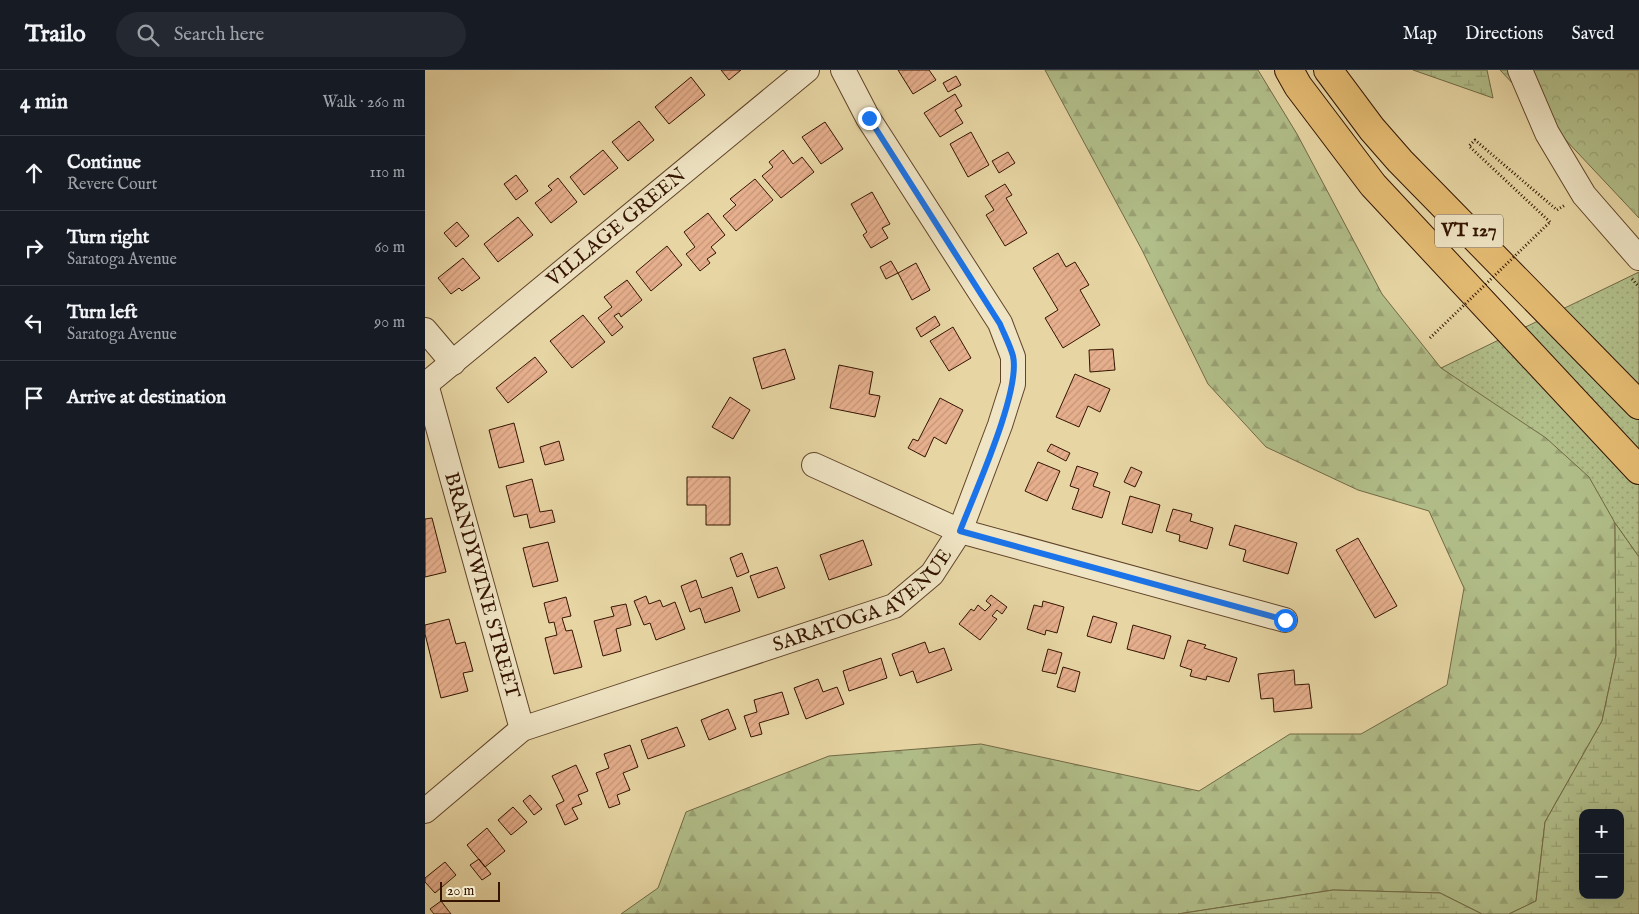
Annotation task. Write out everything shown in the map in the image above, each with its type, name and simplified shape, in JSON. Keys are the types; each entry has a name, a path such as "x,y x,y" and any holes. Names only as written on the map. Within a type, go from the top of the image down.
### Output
{"main road":[{"name":"VT 127","path":"1289,70 1298,86 1373,185 1639,470"},
{"name":"VT 127","path":"1329,70 1372,129 1400,161 1639,405"}],"street":[{"name":"VILLAGE GREEN","path":"425,384 453,363 807,70"},
{"name":"SARATOGA AVENUE","path":"425,811 522,729 894,606 932,574 960,531 1000,425 1013,384 1013,357 1000,324 869,118 843,70"},
{"path":"1520,70 1547,133 1584,195 1639,258"},
{"path":"425,330 453,363"},
{"name":"BRANDYWINE STREET","path":"425,384 522,729"},
{"path":"814,465 960,531 1285,620"}],"path":[{"path":"1429,338 1551,222 1469,146 1475,140 1557,210 1567,204"}],"green space":[{"path":"1045,70 1258,70 1297,134 1382,294 1441,368 1546,438 1589,477 1615,523 1616,655 1602,721 1545,822 1536,901 1509,914 1482,914 1440,893 1333,890 1178,914 621,914 658,888 686,812 829,756 981,744 1199,791 1290,734 1361,734 1447,685 1464,588 1429,511 1358,490 1266,447 1208,384 1142,250"},
{"path":"1413,70 1487,70 1493,98"},
{"path":"1500,70 1639,70 1639,218"},
{"path":"1639,272 1639,557 1615,523 1441,368"},
{"path":"1615,523 1639,557 1639,914 1509,914 1536,901 1545,822 1602,721 1616,655"},
{"path":"1333,890 1440,893 1482,914 1178,914"}],"building":[{"path":"721,70 741,70 729,80"},
{"path":"898,70 929,70 936,80 913,94"},
{"path":"956,76 961,85 948,92 943,83"},
{"path":"691,77 705,95 669,124 655,107"},
{"path":"955,94 962,106 955,110 963,123 940,137 924,113"},
{"path":"639,121 654,140 628,161 612,142"},
{"path":"825,122 843,149 821,164 802,137"},
{"path":"971,132 989,165 968,177 950,144"},
{"path":"603,150 618,168 584,195 570,177"},
{"path":"783,150 793,164 802,157 814,172 781,198 762,176 773,167 769,162"},
{"path":"1008,152 1015,163 999,173 992,161"},
{"path":"516,175 528,191 516,200 504,184"},
{"path":"558,178 577,202 551,223 535,203 552,190 548,186"},
{"path":"755,179 773,200 736,231 723,216 736,205 730,199"},
{"path":"1005,184 1012,195 1006,198 1027,233 1005,246 986,215 994,210 985,196"},
{"path":"872,192 890,224 882,228 888,238 871,248 863,235 867,232 851,204"},
{"path":"708,213 725,235 711,247 716,253 707,259 710,263 700,271 686,254 695,247 684,232"},
{"path":"518,217 533,235 498,262 484,244"},
{"path":"457,222 469,236 456,247 444,233"},
{"path":"667,246 682,265 651,291 636,272"},
{"path":"1058,253 1066,267 1075,262 1089,285 1080,290 1100,325 1063,348 1045,318 1058,310 1033,268"},
{"path":"463,258 480,278 462,291 459,288 451,294 438,278"},
{"path":"891,261 898,273 886,279 880,267"},
{"path":"916,263 930,290 912,300 898,273"},
{"path":"627,280 642,300 621,317 619,313 614,316 623,327 612,336 598,318 612,307 604,297"},
{"path":"583,315 605,342 572,368 550,341"},
{"path":"935,316 940,325 921,337 916,328"},
{"path":"953,327 971,358 949,371 930,341"},
{"path":"785,349 795,379 762,389 753,358"},
{"path":"1113,349 1115,370 1090,372 1089,350"},
{"path":"535,357 547,372 508,403 496,388"},
{"path":"839,365 873,372 869,394 880,396 875,417 830,408"},
{"path":"1075,374 1110,389 1100,412 1088,406 1079,427 1056,417"},
{"path":"730,397 750,410 733,439 712,427"},
{"path":"940,398 963,410 946,444 934,437 925,457 908,448 913,439 918,441"},
{"path":"514,423 524,462 499,468 489,430"},
{"path":"559,441 564,460 545,465 540,447"},
{"path":"1051,444 1070,453 1066,461 1047,451"},
{"path":"1038,462 1060,471 1047,501 1025,491"},
{"path":"1077,466 1098,473 1093,486 1110,492 1102,518 1072,509 1079,489 1070,486"},
{"path":"1131,467 1142,472 1135,487 1124,482"},
{"path":"687,477 730,477 730,525 706,525 706,505 687,505"},
{"path":"532,479 540,512 552,510 555,522 530,528 527,514 514,517 506,486"},
{"path":"1130,496 1160,505 1152,533 1122,524"},
{"path":"1173,509 1192,514 1190,521 1213,528 1207,549 1179,541 1180,535 1166,531"},
{"path":"432,518 446,572 425,577 425,519"},
{"path":"1235,525 1297,543 1288,574 1243,561 1246,550 1229,545"},
{"path":"1358,538 1397,606 1375,618 1336,550"},
{"path":"863,540 872,565 829,580 820,555"},
{"path":"548,542 558,581 533,587 523,548"},
{"path":"742,553 749,572 737,577 730,558"},
{"path":"777,567 785,588 758,598 750,576"},
{"path":"696,580 702,598 732,587 740,611 705,623 700,608 690,612 681,586"},
{"path":"991,595 1007,607 1002,614 997,610 992,616 997,619 980,640 959,624 971,609 974,611 978,605 985,611 991,605 986,601"},
{"path":"646,596 649,604 660,600 663,607 675,602 685,629 656,640 650,623 644,625 634,601"},
{"path":"566,597 571,616 562,618 566,631 572,630 582,667 554,674 545,638 557,635 554,622 549,623 544,603"},
{"path":"1043,601 1064,607 1057,633 1046,630 1045,635 1027,629 1034,605 1042,607"},
{"path":"626,604 631,625 616,629 621,651 603,656 594,621 614,616 611,607"},
{"path":"1093,616 1117,623 1111,643 1087,636"},
{"path":"449,619 456,644 465,642 473,671 463,673 468,691 441,698 425,634 425,625"},
{"path":"1133,625 1171,636 1164,659 1127,649"},
{"path":"1188,640 1206,645 1204,648 1237,658 1229,682 1207,676 1206,680 1190,676 1192,670 1180,666"},
{"path":"925,642 929,653 944,648 952,670 917,683 913,671 900,676 892,654"},
{"path":"1048,649 1062,653 1056,674 1042,671"},
{"path":"881,658 887,678 849,691 843,671"},
{"path":"1063,667 1080,672 1075,692 1057,687"},
{"path":"1294,670 1295,685 1309,684 1312,708 1274,712 1273,698 1261,699 1258,674"},
{"path":"818,679 823,692 837,687 844,704 806,719 794,688"},
{"path":"782,692 789,714 759,723 762,734 751,737 744,716 757,712 754,700"},
{"path":"728,709 736,729 709,740 701,720"},
{"path":"677,727 685,746 648,759 641,740"},
{"path":"630,745 638,767 623,773 630,790 617,795 620,804 609,808 596,773 609,768 604,754"},
{"path":"576,765 588,791 578,795 582,804 572,808 578,819 565,825 556,805 564,801 552,776"},
{"path":"530,795 542,809 534,815 523,801"},
{"path":"513,807 527,822 511,835 498,820"},
{"path":"487,828 505,851 485,867 467,845"},
{"path":"479,859 491,874 482,880 470,865"},
{"path":"445,862 456,875 435,893 425,882 425,878"},
{"path":"441,901 451,914 434,914 430,909"}],"route":[{"path":"869,118 1000,324 1013,357 1013,384 1000,425 960,531 1285,620"}]}
